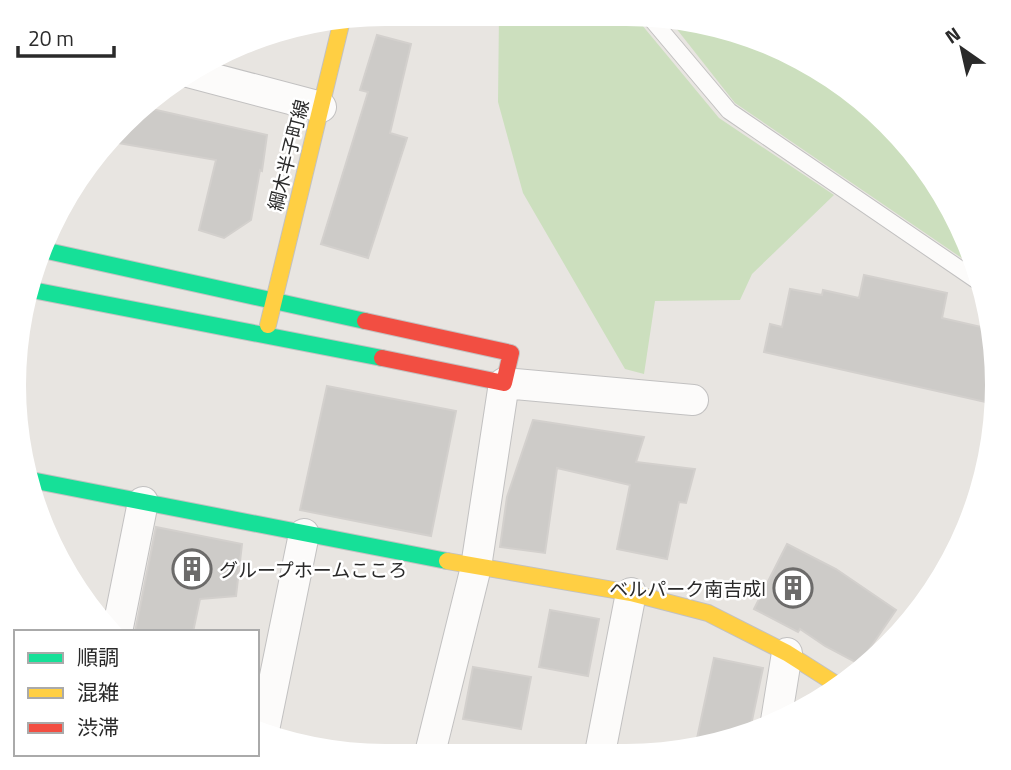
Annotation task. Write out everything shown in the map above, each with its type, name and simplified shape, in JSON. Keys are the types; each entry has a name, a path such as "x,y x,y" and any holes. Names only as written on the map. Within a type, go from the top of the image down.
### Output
{"street":[{"name":"綱木半子町線","path":"265,334 340,29"},
{"path":"203,76 321,107"},
{"path":"52,252 511,353 476,566 432,744"},
{"path":"38,291 504,383 693,400"},
{"path":"39,482 304,534 631,593 708,613 788,653 830,680"},
{"path":"118,626 143,502"},
{"path":"265,723 304,534"},
{"path":"602,744 631,593"},
{"path":"778,710 788,653"}],"lane":[{"path":"659,28 729,111 967,274"}],"green space":[{"path":"499,26 643,27 719,118 834,195 752,274 740,300 655,301 644,374 625,369 523,193 498,102"},
{"path":"677,30 719,38 785,63 825,87 863,115 911,167 937,206 961,257 735,103"}],"building":[{"path":"377,35 411,44 390,133 407,138 368,258 321,244 368,92 360,90"},
{"path":"155,110 267,135 251,220 224,238 199,230 216,160 119,143"},
{"path":"864,275 947,293 942,318 980,327 984,402 764,352 770,324 782,327 790,289 822,295 823,290 859,298"},
{"path":"327,386 456,411 431,536 300,510"},
{"path":"533,420 644,437 636,462 695,469 686,503 679,502 667,559 617,549 630,485 557,468 545,553 500,547 507,497"},
{"name":"グループホームこころ","path":"156,527 242,544 236,596 200,599 193,630 135,630"},
{"path":"787,544 836,569 896,610 869,649 855,662 800,629 798,632 754,609"},
{"path":"550,610 599,619 588,676 539,667"},
{"path":"714,658 763,668 752,720 697,737"},
{"path":"473,667 531,677 521,729 463,719"}],"traffic: fast":[{"path":"52,252 365,321"},
{"path":"38,291 382,358"},
{"path":"39,482 447,561"}],"traffic: slow":[{"path":"268,325 340,29"},
{"path":"447,561 631,593 708,613 787,653 829,680"}],"traffic: jam":[{"path":"365,321 511,353 504,383 382,358"}],"place":[{"name":"グループホームこころ","path":"192,569"},
{"name":"ベルパーク南吉成I","path":"793,588"}]}
